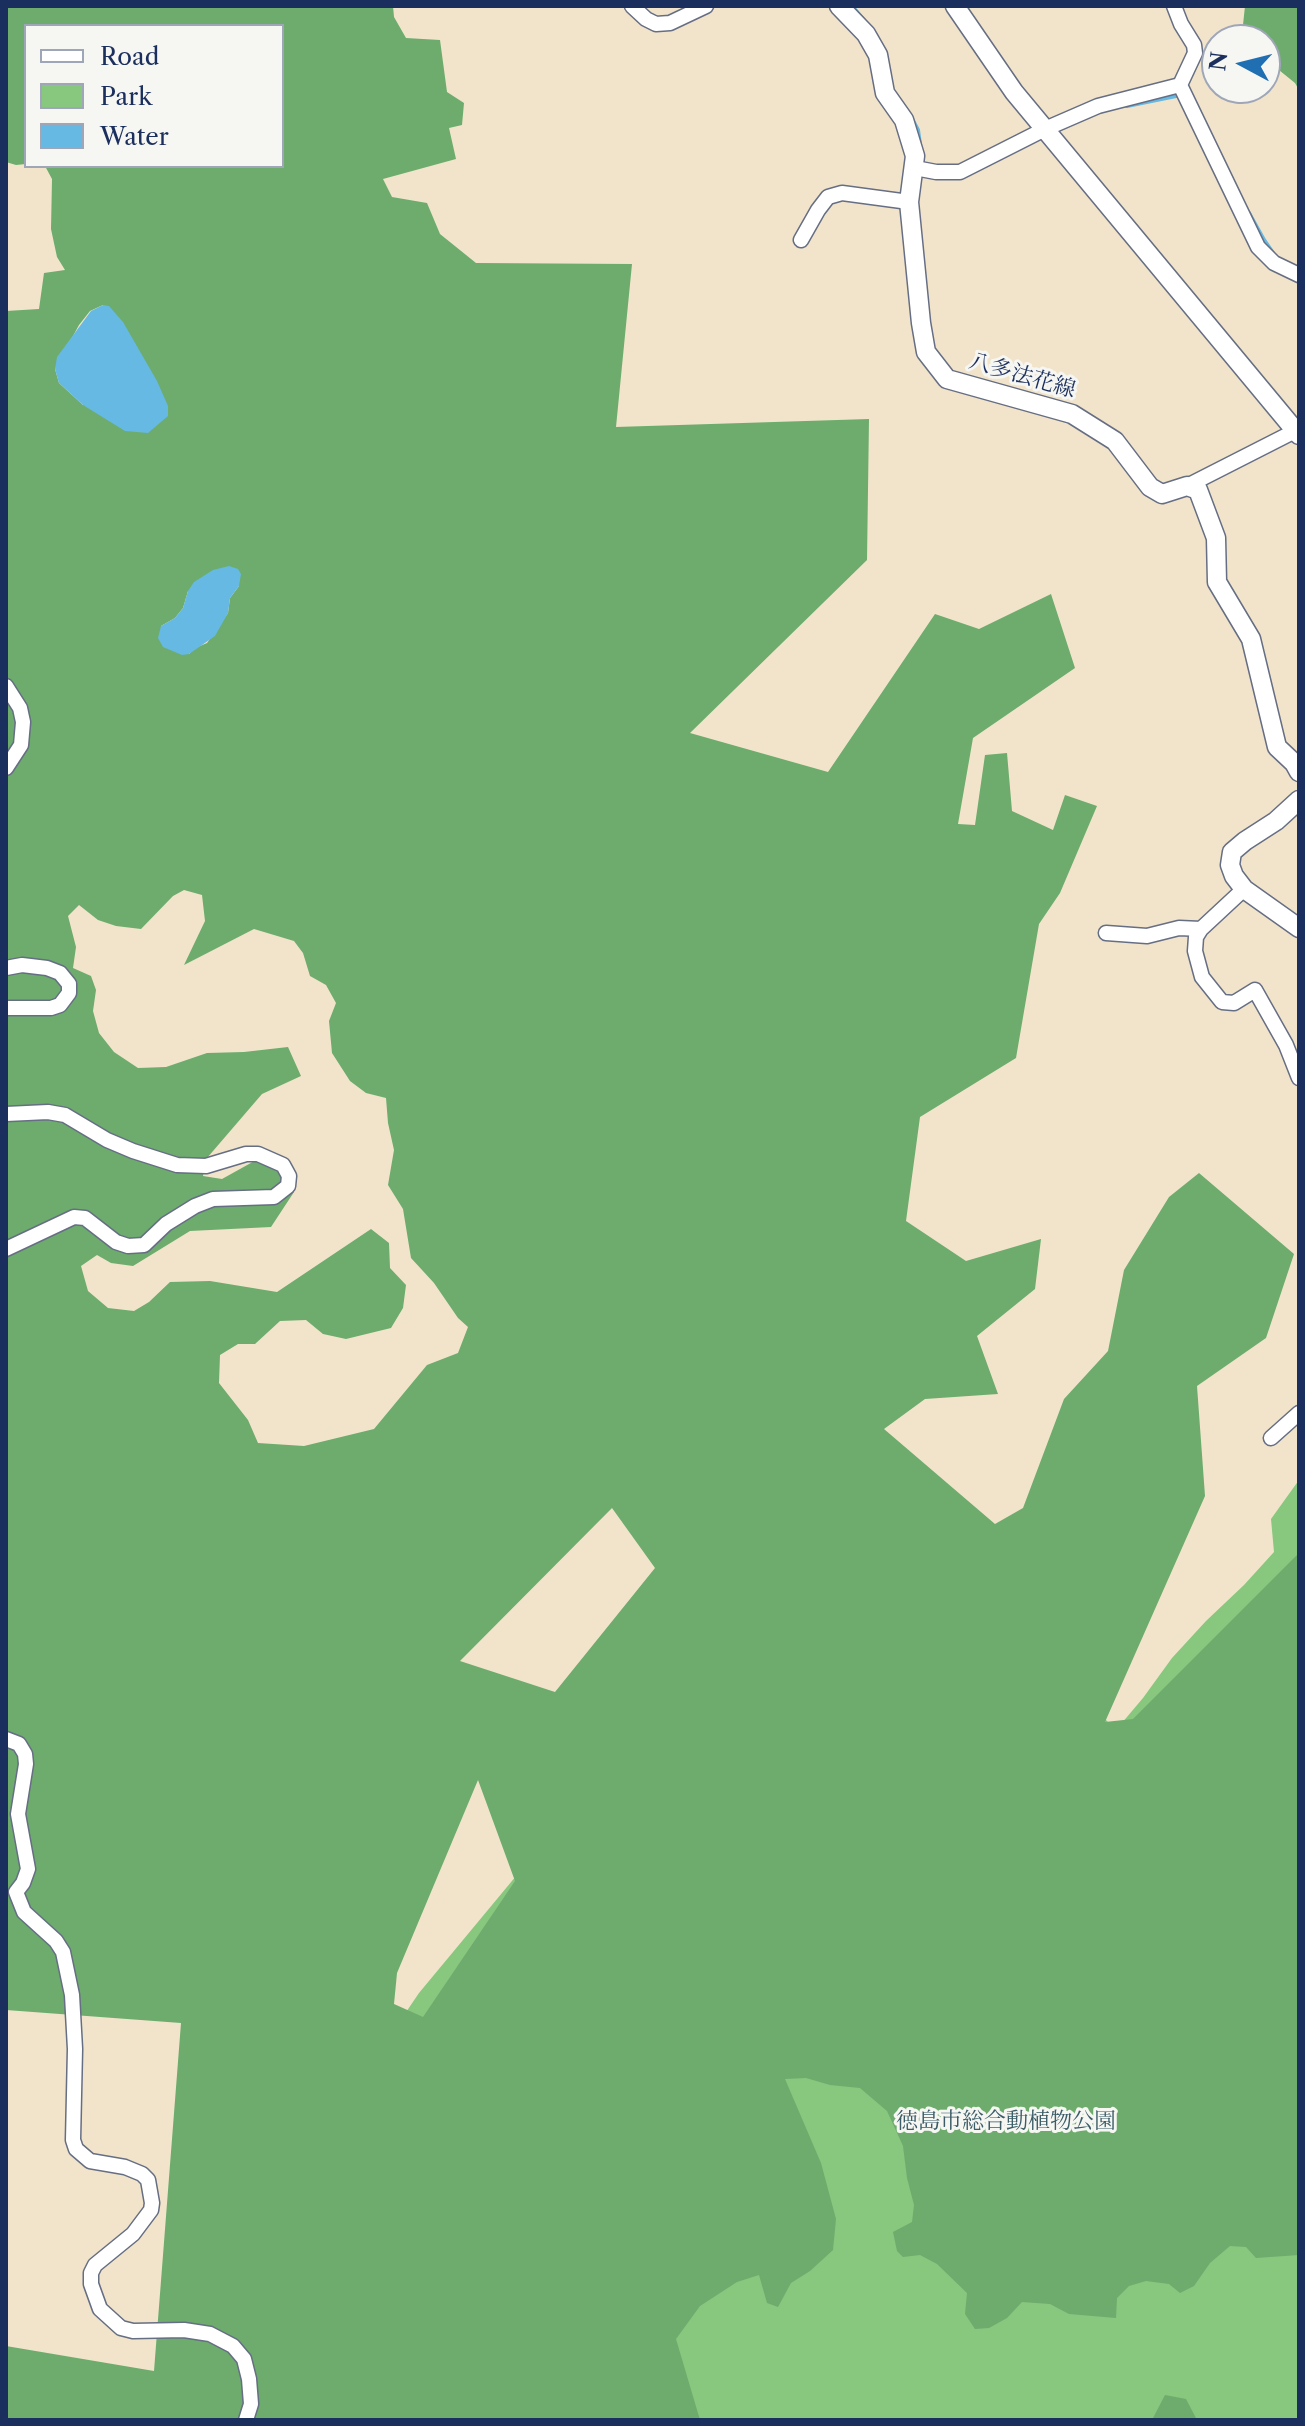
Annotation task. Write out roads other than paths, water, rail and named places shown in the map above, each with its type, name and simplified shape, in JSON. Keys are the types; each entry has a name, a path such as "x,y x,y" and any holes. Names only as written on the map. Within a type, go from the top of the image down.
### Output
{"main road":[{"name":"八多法花線","path":"839,6 866,34 878,55 885,93 904,120 915,156 909,202 926,352 947,379 1072,414 1115,441 1150,487 1162,494 1187,486"},
{"path":"955,6 1014,92 1298,432"},
{"path":"1187,486 1198,490 1216,538 1217,582 1251,639 1277,747 1299,772"},
{"path":"1299,800 1276,821 1232,852 1230,865 1244,889 1299,928"}],"street":[{"path":"632,6 656,24 670,23 706,6"},
{"path":"1174,6 1195,53 1180,85"},
{"path":"915,168 960,172 1098,106 1180,85"},
{"path":"1180,85 1258,247 1274,263 1299,275"},
{"path":"801,240 828,197 842,193 909,202"},
{"path":"1187,486 1298,432"},
{"path":"6,686 20,708 23,722 21,745 6,768"},
{"path":"1244,889 1196,937 1195,951 1202,977 1222,1002 1234,1003 1255,990 1286,1045 1299,1078"},
{"path":"1106,933 1147,936 1179,928 1201,929"},
{"path":"6,968 22,965 60,973 69,984 69,993 60,1005 51,1008 6,1008"},
{"path":"6,1114 48,1112 65,1115 107,1140 177,1165 206,1166 246,1154 258,1154 283,1165 289,1176 288,1186 274,1197 213,1199 195,1206 166,1224 144,1245 128,1246 116,1242 85,1218 74,1217 6,1249"},
{"path":"1271,1438 1299,1413"},
{"path":"6,1739 19,1744 26,1764 18,1814 28,1869 16,1892 24,1912 56,1941 63,1952 72,1995 75,2049 73,2140 76,2149 90,2161 125,2167 142,2174 148,2180 152,2203 133,2234 95,2265 91,2284 100,2309 121,2328 210,2334 233,2346 244,2359 249,2379 251,2404 246,2420"}],"water":[{"path":"103,305 109,306 123,322 168,406 168,416 148,433 125,431 83,405 59,383 55,369 57,357 91,311"},
{"path":"229,566 238,569 241,574 239,586 230,598 228,613 215,636 189,654 182,655 163,647 158,638 161,626 175,618 183,608 194,582 213,570"}],"waterway":[{"path":"852,6 864,20"},
{"path":"1127,106 1181,95"},
{"path":"910,115 918,130 920,144"},
{"path":"1249,213 1273,253"}],"park label":[{"name":"徳島市総合動植物公園","path":"1006,2122"}]}
